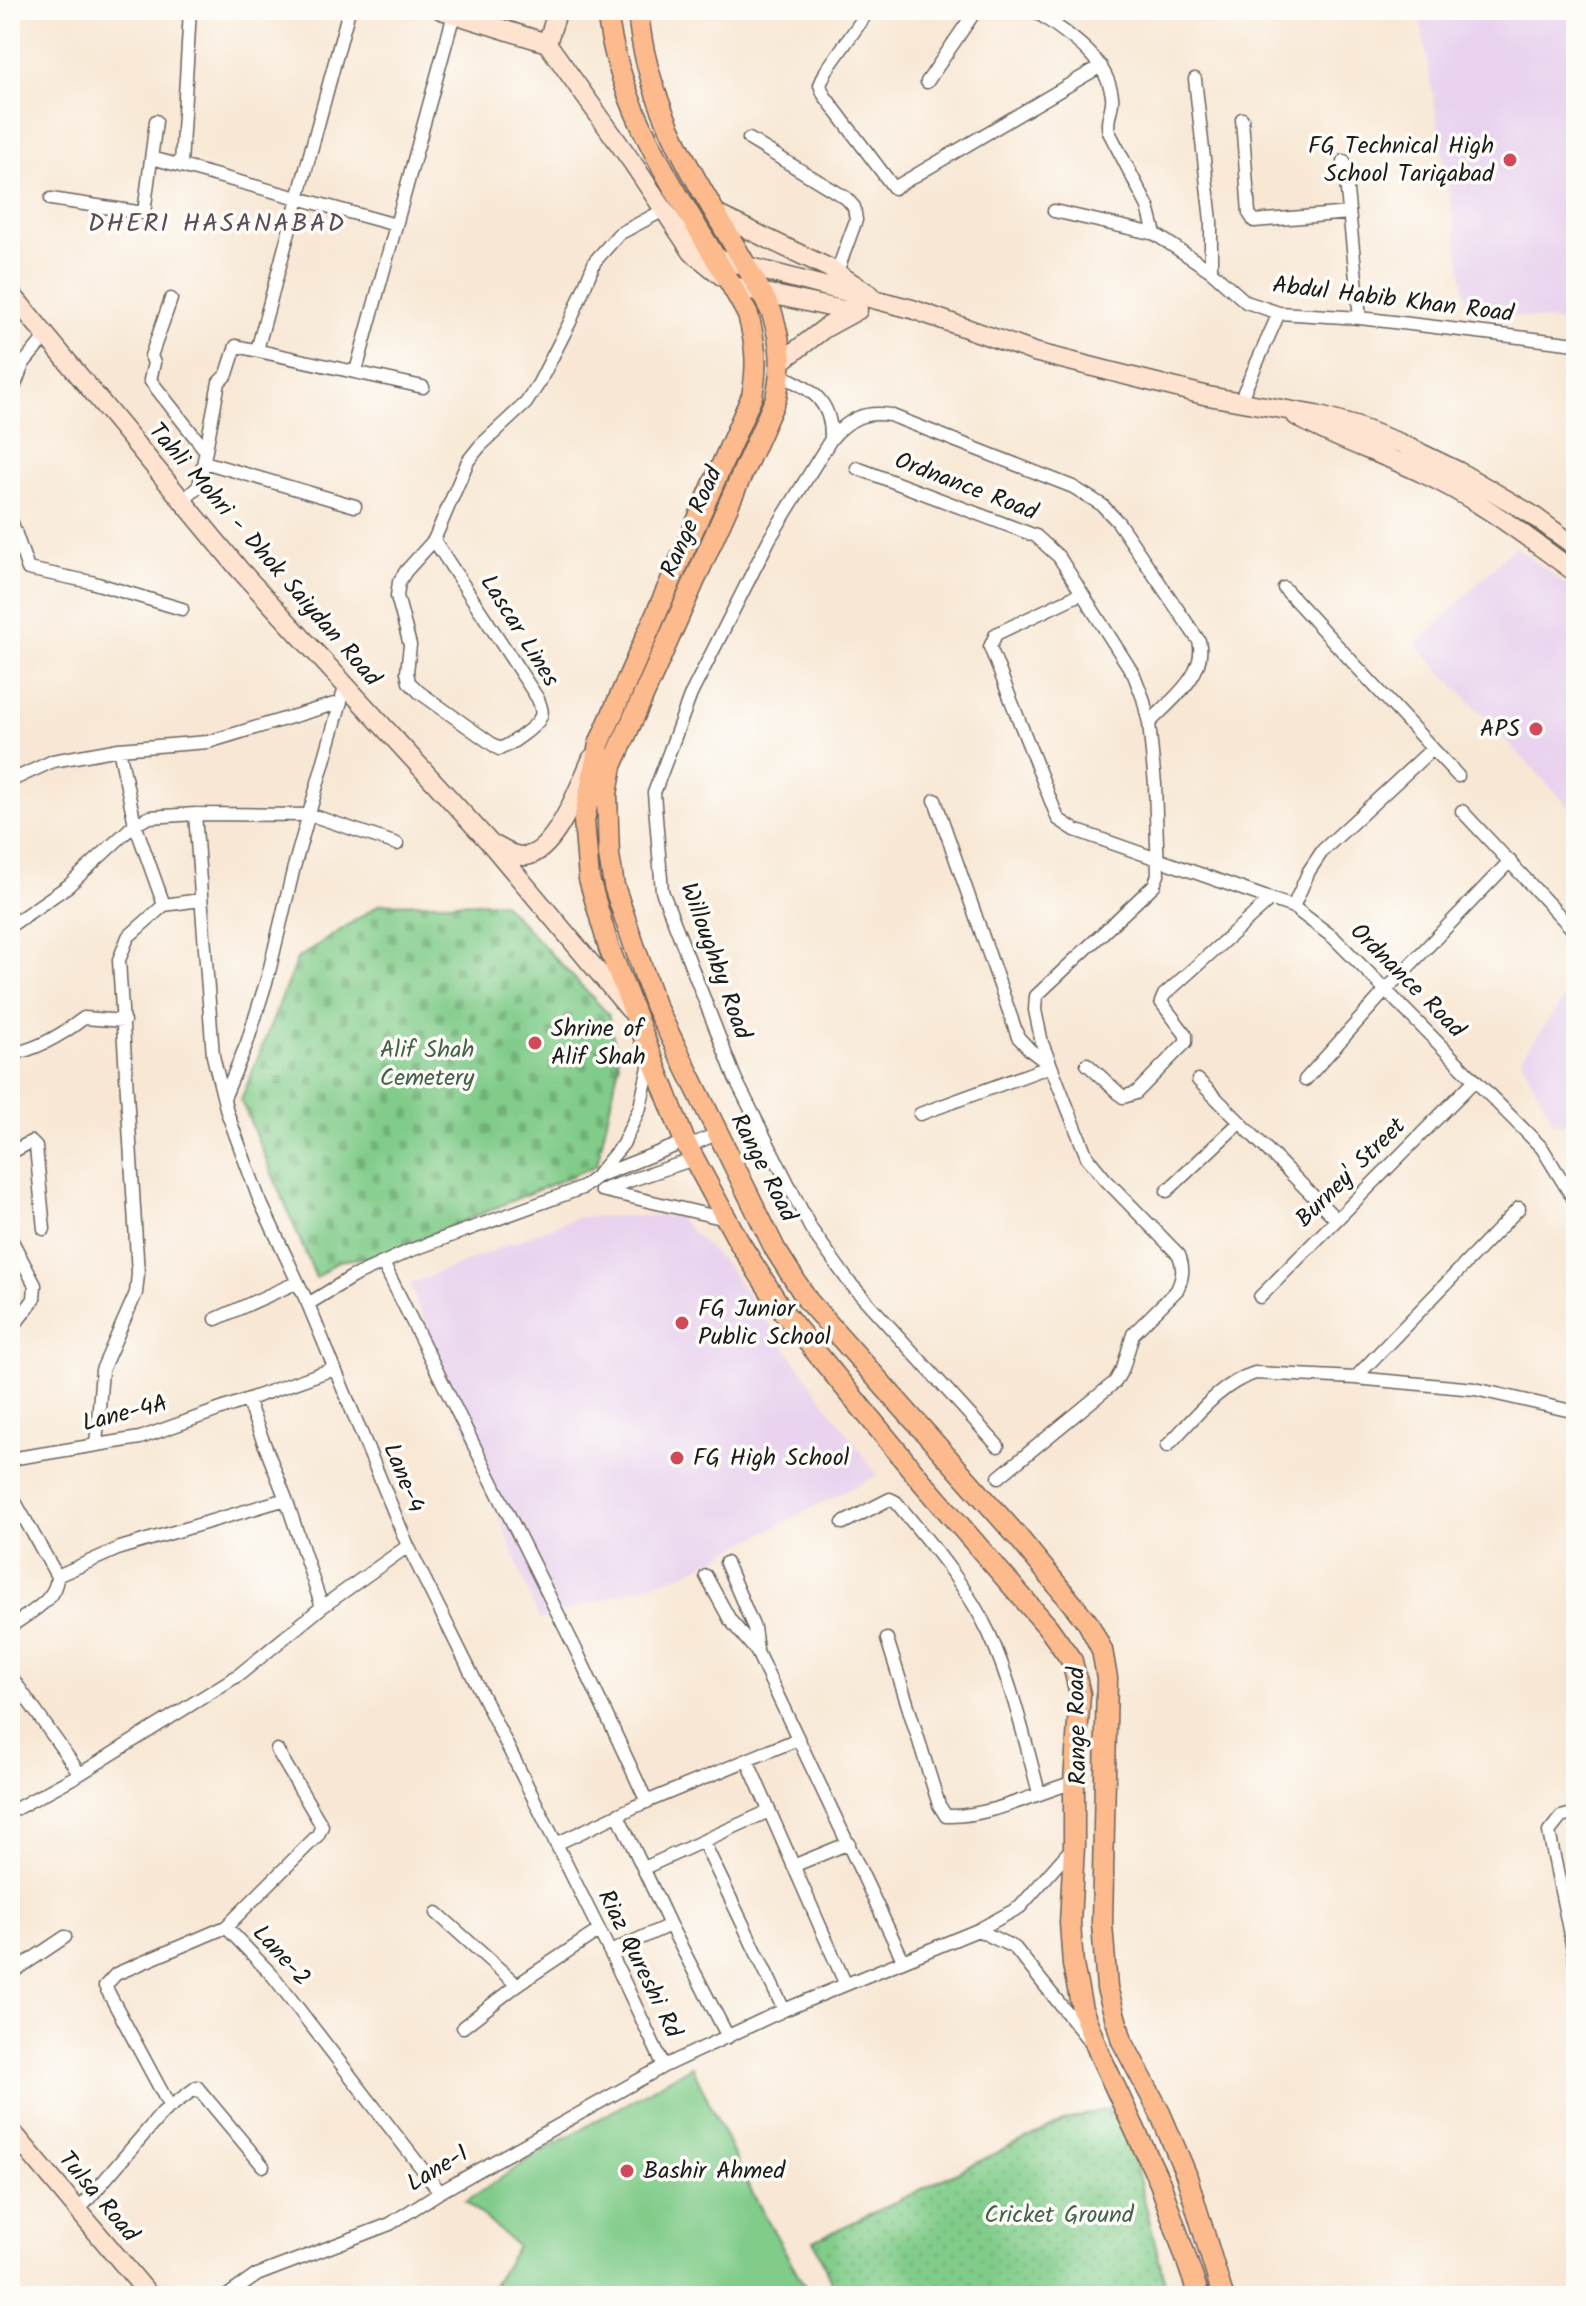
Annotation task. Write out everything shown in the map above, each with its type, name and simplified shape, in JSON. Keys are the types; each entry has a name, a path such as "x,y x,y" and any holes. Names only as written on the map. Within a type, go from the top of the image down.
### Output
{"main road":[{"path":"607,10 619,72 653,149 748,315 756,342 757,371 752,396 599,744 584,821 589,879 609,948 689,1149 726,1219 784,1313 923,1483 1060,1641 1072,1661 1080,1694 1070,1923 1073,1965 1082,2009 1099,2053 1160,2183 1199,2296"},
{"name":"Range Road","path":"638,10 645,59 668,129 772,313 781,343 781,368 776,398 612,766 607,794 609,855 614,886 655,1005 775,1249 808,1301 1018,1537 1088,1623 1102,1650 1107,1678 1102,1924 1107,1988 1122,2041 1160,2113 1186,2174 1223,2296"}],"street":[{"path":"181,165 190,10"},
{"path":"257,350 349,10"},
{"path":"547,43 558,10"},
{"path":"869,10 826,71 820,85 824,95 894,188 1101,66"},
{"path":"927,82 976,10"},
{"path":"1034,10 1086,49 1101,66 1113,101 1107,126 1148,207 1155,234 1054,211"},
{"path":"356,371 396,225 447,12 547,43 692,252 732,284 843,310 858,310"},
{"path":"1195,79 1211,221 1211,271"},
{"path":"1242,119 1249,213 1254,221 1349,213"},
{"path":"51,199 144,213 156,121"},
{"path":"749,139 846,198 854,207 856,220 837,272"},
{"path":"152,158 396,225"},
{"path":"1344,161 1360,318"},
{"name":"Lascar Lines","path":"434,540 538,699 542,713 540,720 506,747 499,749 409,682 410,645 397,596 399,582 434,540 468,461 526,403 539,383 570,322 595,261 619,234 664,210"},
{"path":"716,214 837,272 879,301"},
{"name":"Abdul Habib Khan Road","path":"1155,234 1211,271 1246,302 1279,313 1360,318 1576,344"},
{"path":"716,258 912,309 1034,352 1239,403 1316,415 1400,443 1489,488 1576,547"},
{"name":"Tahli Mohri - Dhok Saiydan Road","path":"10,292 343,695 490,843 634,1014"},
{"path":"171,299 151,356 154,363 150,380 205,456 355,506"},
{"path":"831,439 831,422 821,401 781,368 825,328 879,301"},
{"path":"1239,403 1279,313"},
{"path":"10,398 23,364 47,335"},
{"path":"183,501 199,486 219,382 227,374 234,348 242,346 423,387"},
{"path":"1287,411 1345,443 1420,471 1467,496 1511,524 1576,573"},
{"path":"831,439 844,425 861,415 890,415 1073,487 1102,505 1124,531 1199,641 1202,652 1200,664 1187,683 1149,723"},
{"name":"Willoughby Road","path":"831,439 770,538 691,694 654,793 662,891 735,1078 811,1229 849,1282 998,1446"},
{"name":"Ordnance Road","path":"857,468 1036,536 1059,557 1134,675 1149,723 1155,784 1157,859"},
{"path":"10,517 28,569 91,582 182,609"},
{"path":"1284,588 1458,776"},
{"name":"Ordnance Road","path":"1082,593 996,634 990,647 1058,819 1075,830 1293,907 1334,938 1542,1148 1576,1203"},
{"path":"10,781 53,761 119,749 208,742 343,695"},
{"path":"223,1098 247,1043 268,976 294,867 343,695"},
{"path":"490,843 513,855 528,856 544,848 557,830 599,744"},
{"path":"119,749 135,824 164,905"},
{"path":"1293,907 1309,871 1323,850 1432,749"},
{"path":"935,800 1018,1037 1051,1066"},
{"path":"1462,811 1576,933"},
{"path":"10,926 68,886 135,824 150,817 195,814 311,815 397,844"},
{"name":"Lane-4","path":"10,1812 80,1774 240,1674 322,1607 408,1546 308,1304 259,1199 223,1098 213,1056 195,814"},
{"path":"999,1477 1115,1382 1123,1368 1133,1334 1177,1290 1183,1272 1179,1255 1087,1157 1042,1043 1035,1010 1036,996 1154,885 1158,875 1157,859"},
{"path":"1305,1080 1510,861"},
{"path":"1087,1064 1123,1097 1136,1093 1186,1042 1182,1028 1161,1002 1164,995 1271,899"},
{"path":"96,1445 102,1370 136,1293 138,1274 119,960 128,937 164,905 200,900"},
{"path":"10,1054 27,1050 73,1027 84,1018 124,1021"},
{"path":"308,1304 352,1277 383,1263 582,1188 596,1177 623,1144 640,1107 651,1058"},
{"path":"920,1114 1051,1066"},
{"path":"1198,1080 1336,1219"},
{"name":"Burney' Street","path":"1260,1297 1474,1081"},
{"path":"1167,1191 1239,1123"},
{"path":"601,1190 716,1134"},
{"path":"10,1153 31,1142 36,1147 44,1229"},
{"path":"596,1177 689,1149"},
{"path":"582,1188 726,1219"},
{"path":"1355,1378 1519,1208"},
{"path":"10,1237 35,1285 34,1299 10,1331"},
{"path":"383,1263 577,1652 647,1802"},
{"path":"216,1319 298,1282"},
{"name":"Lane-4A","path":"10,1459 140,1438 333,1369"},
{"path":"1167,1446 1226,1388 1242,1377 1269,1372 1475,1389 1576,1412"},
{"path":"247,1400 286,1499 322,1607"},
{"path":"10,1493 57,1576 57,1586 52,1595 10,1627"},
{"path":"57,1576 120,1548 286,1499"},
{"path":"843,1523 890,1499 896,1502 941,1556 988,1632 1020,1718 1039,1793"},
{"name":"Riaz Qureshi Rd","path":"408,1546 664,2066 845,1983 978,1930 1020,1907 1074,1846"},
{"path":"726,1563 754,1628 757,1652"},
{"path":"706,1576 730,1620 757,1652 903,1960"},
{"path":"887,1639 939,1805 946,1816 970,1814 1074,1782"},
{"path":"10,1675 80,1774"},
{"path":"556,1844 798,1739"},
{"path":"226,1927 318,1835 322,1826 277,1750"},
{"path":"747,1760 845,1983"},
{"path":"644,1868 769,1811"},
{"path":"1576,1813 1561,1817 1549,1832 1576,1964"},
{"path":"618,1815 728,2037"},
{"path":"703,1841 784,2010"},
{"path":"793,1866 849,1843"},
{"path":"437,1913 517,1985"},
{"path":"610,1952 670,1925"},
{"name":"Lane-2","path":"170,2107 105,1986 116,1974 226,1927 273,1976 440,2192"},
{"path":"978,1930 1015,1948 1099,2053"},
{"path":"463,2027 517,1985 598,1931"},
{"path":"10,1974 65,1937"},
{"name":"Lane-1","path":"227,2296 257,2275 390,2224 440,2192 664,2066"},
{"path":"78,2211 170,2107 197,2087 263,2166"},
{"name":"Tulsa Road","path":"10,2129 150,2296"}],"shaded area":[{"name":"FG Technical High School Tariqabad","path":"1419,10 1576,10 1576,324 1468,310"},
{"name":"APS","path":"1515,546 1576,593 1576,814 1416,645"},
{"path":"1576,982 1576,1121 1554,1123 1521,1059"},
{"path":"676,1216 727,1266 877,1475 686,1573 539,1620 410,1284 577,1217"}],"green space":[{"name":"Alif Shah Cemetery","path":"502,902 608,1014 619,1064 597,1165 383,1255 338,1261 316,1278 241,1100 297,959 380,904"},
{"name":"Bashir Ahmed","path":"692,2066 749,2187 810,2296 487,2296 517,2246 466,2201 536,2155"},
{"name":"Cricket Ground","path":"1108,2109 1130,2143 1168,2295 837,2296 814,2241 1063,2121"}],"place":[{"name":"FG Technical High School Tariqabad","path":"1510,160"},
{"name":"APS","path":"1536,729"},
{"name":"Shrine of Alif Shah","path":"535,1043"},
{"name":"FG Junior Public School","path":"682,1323"},
{"name":"FG High School","path":"677,1458"},
{"name":"Bashir Ahmed","path":"627,2171"}],"district":[{"name":"DHERI HASANABAD","path":"217,224"}]}
